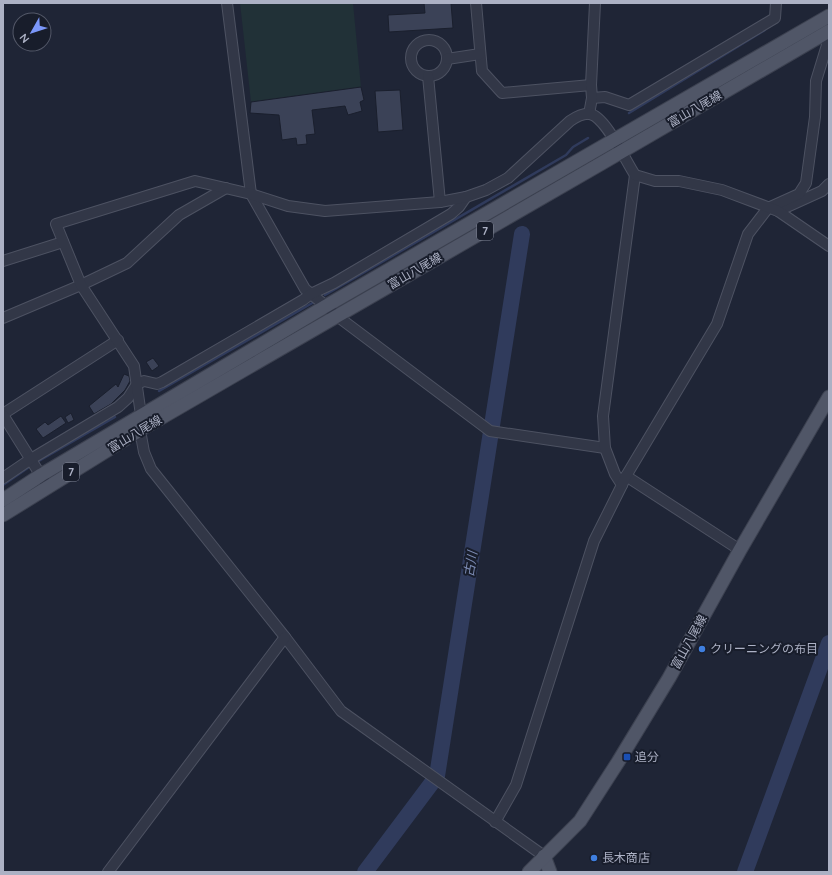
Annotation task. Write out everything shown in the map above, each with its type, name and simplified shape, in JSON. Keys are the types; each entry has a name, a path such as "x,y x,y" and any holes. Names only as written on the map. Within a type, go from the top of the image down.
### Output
{"main road":[{"name":"富山八尾線","path":"3,500 41,474 326,306 829,16"},
{"name":"富山八尾線","path":"3,515 140,430 622,152 828,31"},
{"name":"富山八尾線","path":"529,872 580,821 618,762 669,678 740,550 829,397"},
{"path":"544,856 550,872"}],"street":[{"path":"227,3 252,194 305,290 337,316 490,431 605,448"},
{"path":"476,3 482,71 502,93 591,85"},
{"path":"589,114 592,98 591,85 595,3"},
{"path":"592,98 605,97 629,105 775,18 776,3"},
{"path":"495,822 516,785 594,541 624,481 711,335 748,234 768,208 799,194 806,183 815,117 816,81 827,45 828,31"},
{"path":"428,40 434,41 443,48 447,58 443,69 439,73 428,76 422,75 413,67 411,55 417,45 428,40"},
{"path":"447,58 480,54"},
{"path":"428,76 440,202"},
{"path":"544,856 341,711 285,637 151,469 144,452 140,430 141,415 134,366 81,285 62,242 56,224 195,180 252,194 288,206 325,211 440,202 466,197 486,190 508,178 575,117 589,114 600,120 622,152 627,164 635,176 603,416 605,448 615,474 624,481 740,550"},
{"path":"635,176 655,181 679,181 722,190 778,212 829,246"},
{"path":"778,212 822,191 829,184"},
{"path":"3,318 81,285 127,263 180,215 226,188"},
{"path":"3,478 31,459 118,407 128,398 136,384 144,381 157,384 162,382 451,214 459,207 466,197"},
{"path":"3,261 62,242"},
{"path":"48,486 3,415 118,340"},
{"path":"108,872 285,637"}],"shaded area":[{"path":"240,3 353,3 361,87 251,102"}],"building":[{"path":"424,3 451,3 453,28 389,32 388,15 425,13"},
{"path":"361,87 364,100 360,102 362,111 348,115 345,106 312,110 315,134 306,135 307,144 297,145 296,138 282,140 279,115 250,113 251,102"},
{"path":"400,90 403,130 378,132 375,91"},
{"path":"153,358 159,366 152,371 146,362"},
{"path":"124,374 129,376 130,381 125,390 111,404 94,414 89,406 116,384 118,387"},
{"path":"71,413 74,420 68,423 65,417"},
{"path":"61,416 66,423 43,438 36,429 45,422 48,425"}],"waterway":[{"path":"629,113 765,30"},
{"path":"325,295 566,155 573,147 588,138"},
{"name":"古川","path":"365,872 437,776 522,234"},
{"path":"159,391 314,302"},
{"path":"37,462 115,417"},
{"path":"3,485 32,465"},
{"path":"745,872 829,643"}],"place":[{"name":"クリーニングの布目","path":"702,649"},
{"name":"追分","path":"627,757"},
{"name":"長木商店","path":"594,858"}]}
